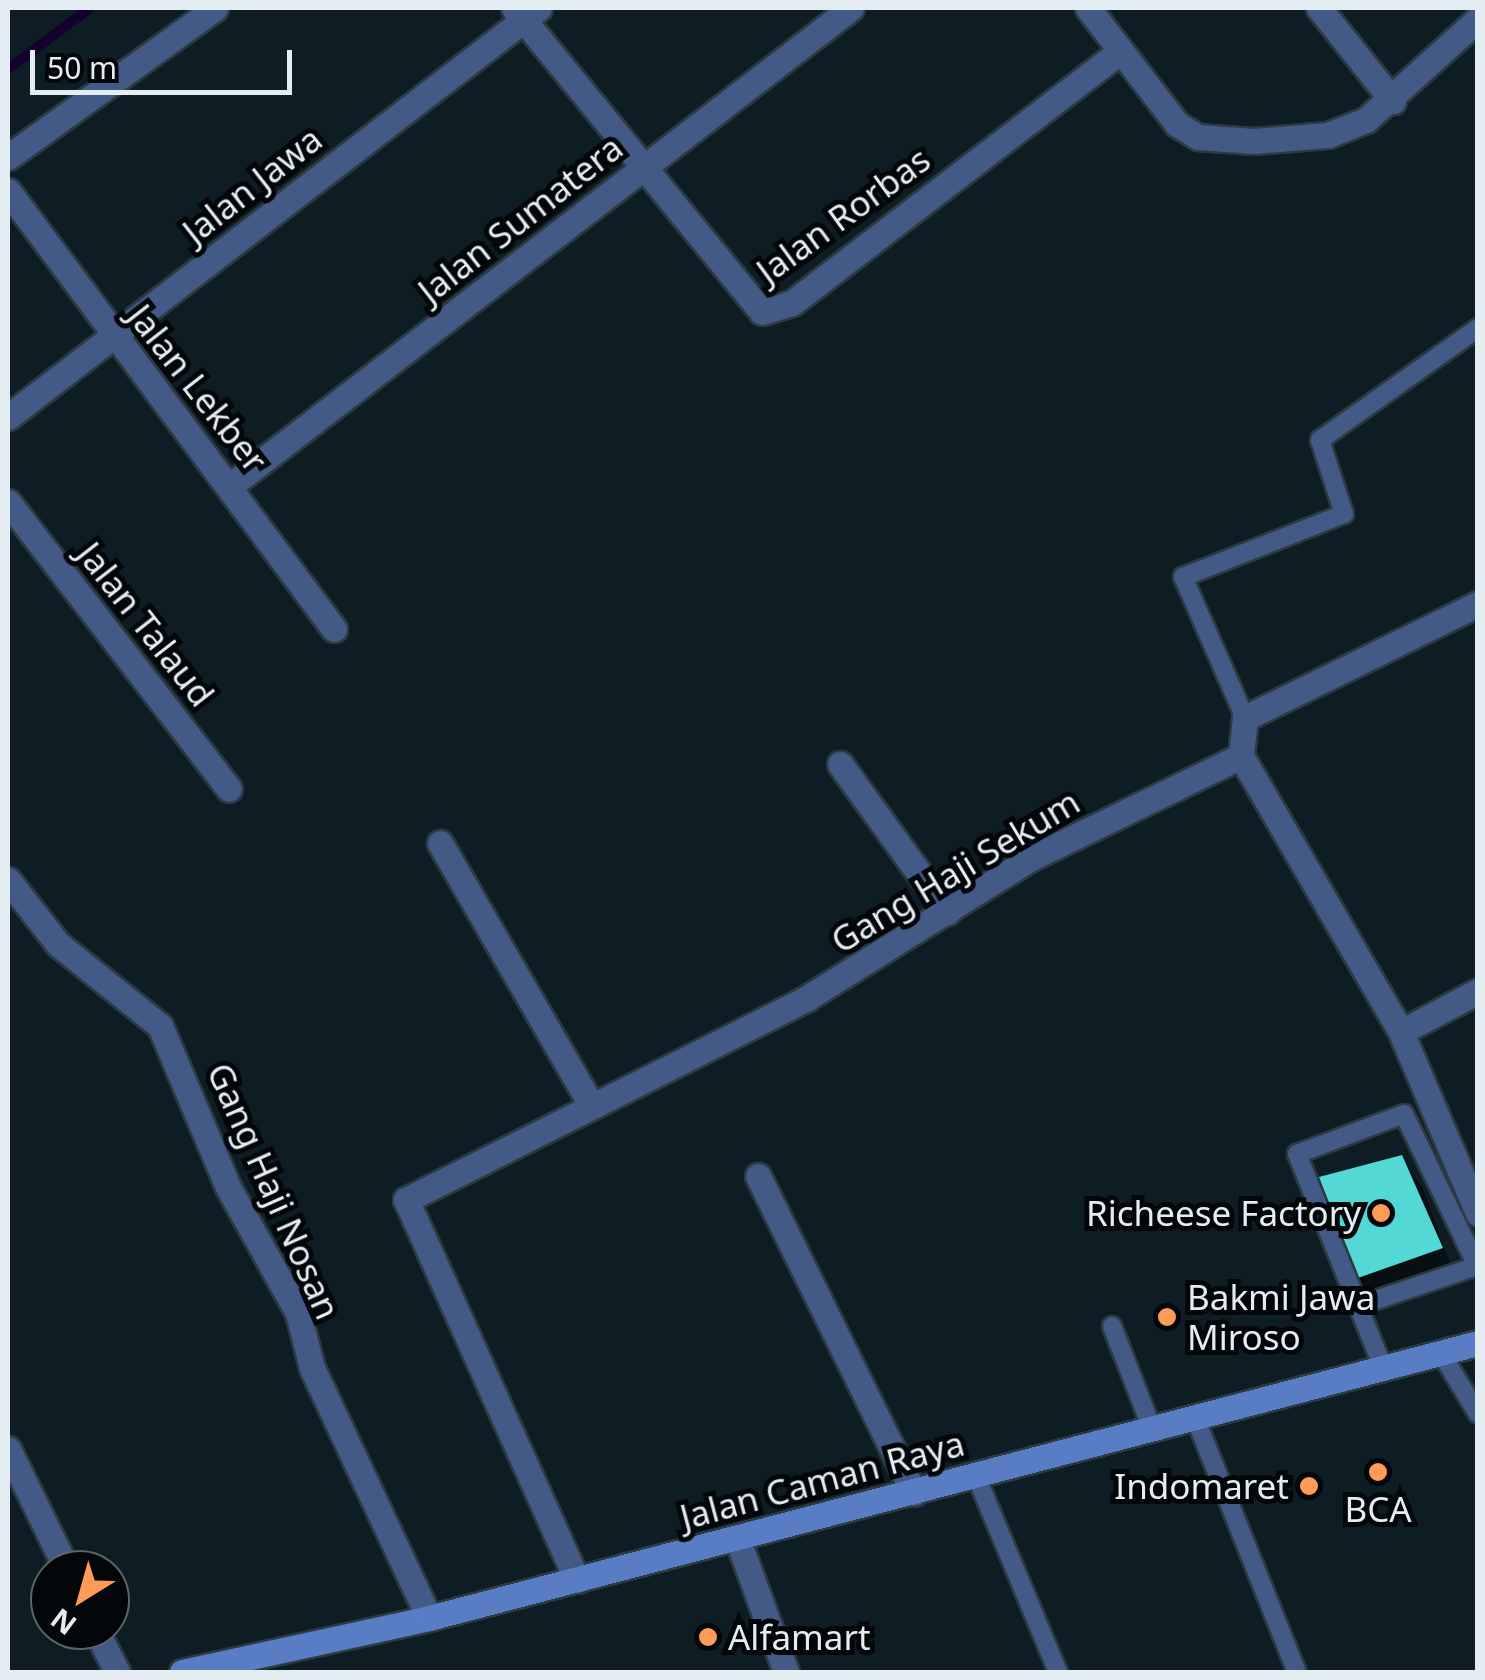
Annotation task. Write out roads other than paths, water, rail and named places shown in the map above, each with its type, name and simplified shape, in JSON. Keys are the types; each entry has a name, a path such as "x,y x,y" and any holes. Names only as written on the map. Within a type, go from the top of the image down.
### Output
{"main road":[{"name":"Jalan Caman Raya","path":"182,1672 428,1618 1196,1420 1478,1343"}],"street":[{"path":"8,156 215,8"},
{"name":"Jalan Sumatera","path":"231,485 851,8"},
{"path":"1088,8 1177,124 1198,137 1328,135 1393,102 1426,59 1478,19"},
{"path":"1318,8 1393,102"},
{"name":"Jalan Rorbas","path":"526,11 641,169 744,300 776,313 1121,51"},
{"name":"Jalan Jawa","path":"8,417 526,11"},
{"name":"Jalan Lekber","path":"8,191 113,338 231,485 334,628"},
{"name":"Jalan Talaud","path":"8,502 229,789"},
{"path":"1478,604 1246,718 1241,756 1401,1032 1478,1213"},
{"name":"Gang Haji Sekum","path":"577,1580 406,1200 590,1103 807,998 1030,858 1241,756"},
{"path":"840,764 947,912"},
{"path":"440,843 590,1103"},
{"name":"Gang Haji Nosan","path":"11,890 58,944 160,1026 228,1187 298,1313 312,1368 428,1618"},
{"path":"1401,1032 1478,991"},
{"path":"758,1176 914,1492"},
{"path":"8,1449 57,1550"},
{"path":"737,1538 786,1672"}],"lane":[{"path":"1246,718 1182,576 1344,514 1320,440 1478,328"},
{"path":"1361,1305 1477,1267 1404,1114 1296,1154 1361,1305 1384,1370"},
{"path":"1112,1326 1153,1430"},
{"path":"1441,1354 1478,1414"},
{"path":"1196,1420 1297,1672"},
{"path":"976,1476 1058,1672"}],"waterway":[{"path":"8,69 90,8"}],"place":[{"name":"Richeese Factory","path":"1381,1213"},
{"name":"Bakmi Jawa Miroso","path":"1167,1317"},
{"name":"BCA","path":"1378,1472"},
{"name":"Indomaret","path":"1309,1486"},
{"name":"Alfamart","path":"708,1637"}]}
